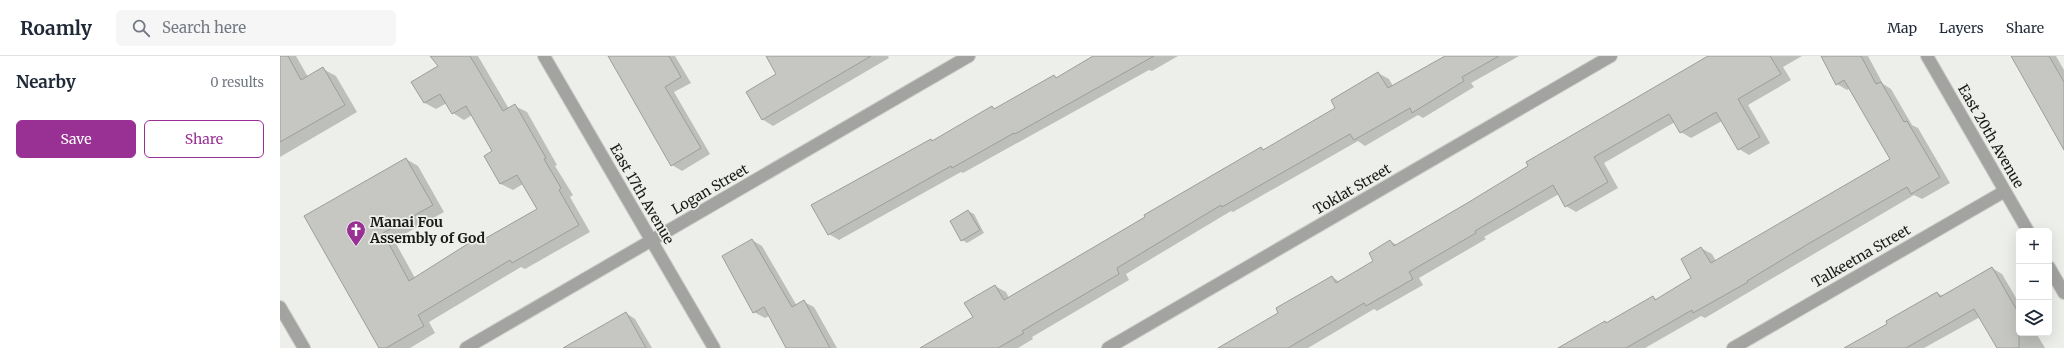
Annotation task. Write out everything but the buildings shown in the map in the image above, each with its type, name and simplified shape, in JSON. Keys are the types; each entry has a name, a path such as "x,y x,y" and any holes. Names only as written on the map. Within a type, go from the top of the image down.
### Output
{"street":[{"name":"East 17th Avenue","path":"544,56 714,348"},
{"name":"Logan Street","path":"466,348 969,56"},
{"name":"Toklat Street","path":"1108,348 1611,56"},
{"name":"East 20th Avenue","path":"1927,56 2026,228"},
{"name":"Talkeetna Street","path":"1733,348 2005,190"},
{"path":"2052,272 2064,293"},
{"path":"280,307 304,348"}],"place":[{"name":"Manai Fou Assembly of God","path":"356,247"}]}
